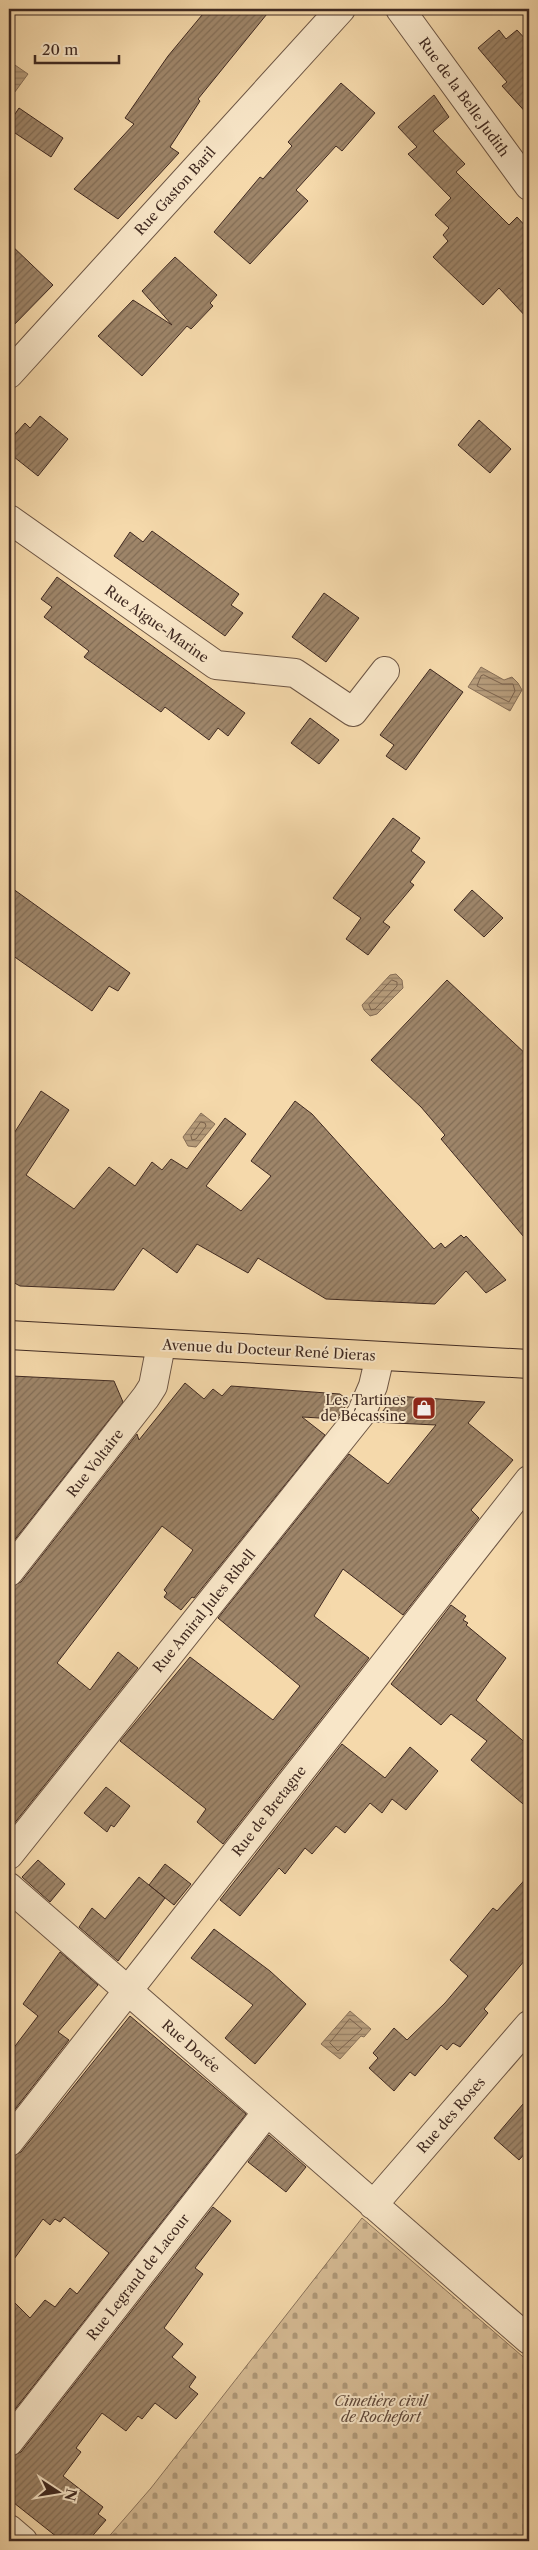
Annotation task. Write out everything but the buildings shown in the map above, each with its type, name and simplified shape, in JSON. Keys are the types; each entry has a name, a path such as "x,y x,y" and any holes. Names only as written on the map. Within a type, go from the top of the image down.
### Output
{"main road":[{"name":"Avenue du Docteur René Dieras","path":"9,1335 161,1345 529,1364"}],"street":[{"name":"Rue Gaston Baril","path":"9,374 341,9"},
{"name":"Rue de la Belle Judith","path":"400,9 529,186"},
{"name":"Rue Aigue-Marine","path":"9,520 216,665 295,674 353,712 385,671"},
{"name":"Rue Voltaire","path":"9,1572 146,1397 153,1386 161,1345"},
{"name":"Rue Amiral Jules Ribell","path":"9,1855 361,1414 373,1386 380,1356"},
{"name":"Rue de Bretagne","path":"9,2142 529,1480"},
{"name":"Rue Dorée","path":"9,1887 529,2340"},
{"name":"Rue des Roses","path":"373,2204 529,2026"},
{"name":"Rue Legrand de Lacour","path":"9,2442 267,2112"},
{"path":"9,2529 23,2541"}],"green space":[{"name":"Cimetière civil de Rochefort","path":"362,2218 529,2362 529,2541 105,2541 151,2488"}],"water":[{"path":"12,63 28,74 9,100 9,67"},
{"path":"481,667 504,680 512,677 518,683 522,690 510,711 468,687"},
{"path":"396,974 402,980 403,988 377,1014 370,1016 362,1005 390,975"},
{"path":"201,1113 215,1124 196,1147 188,1146 183,1137"},
{"path":"350,2011 371,2029 364,2037 361,2036 340,2059 321,2044"}],"place":[{"name":"Les Tartines de Bécassine","path":"424,1408"}]}
